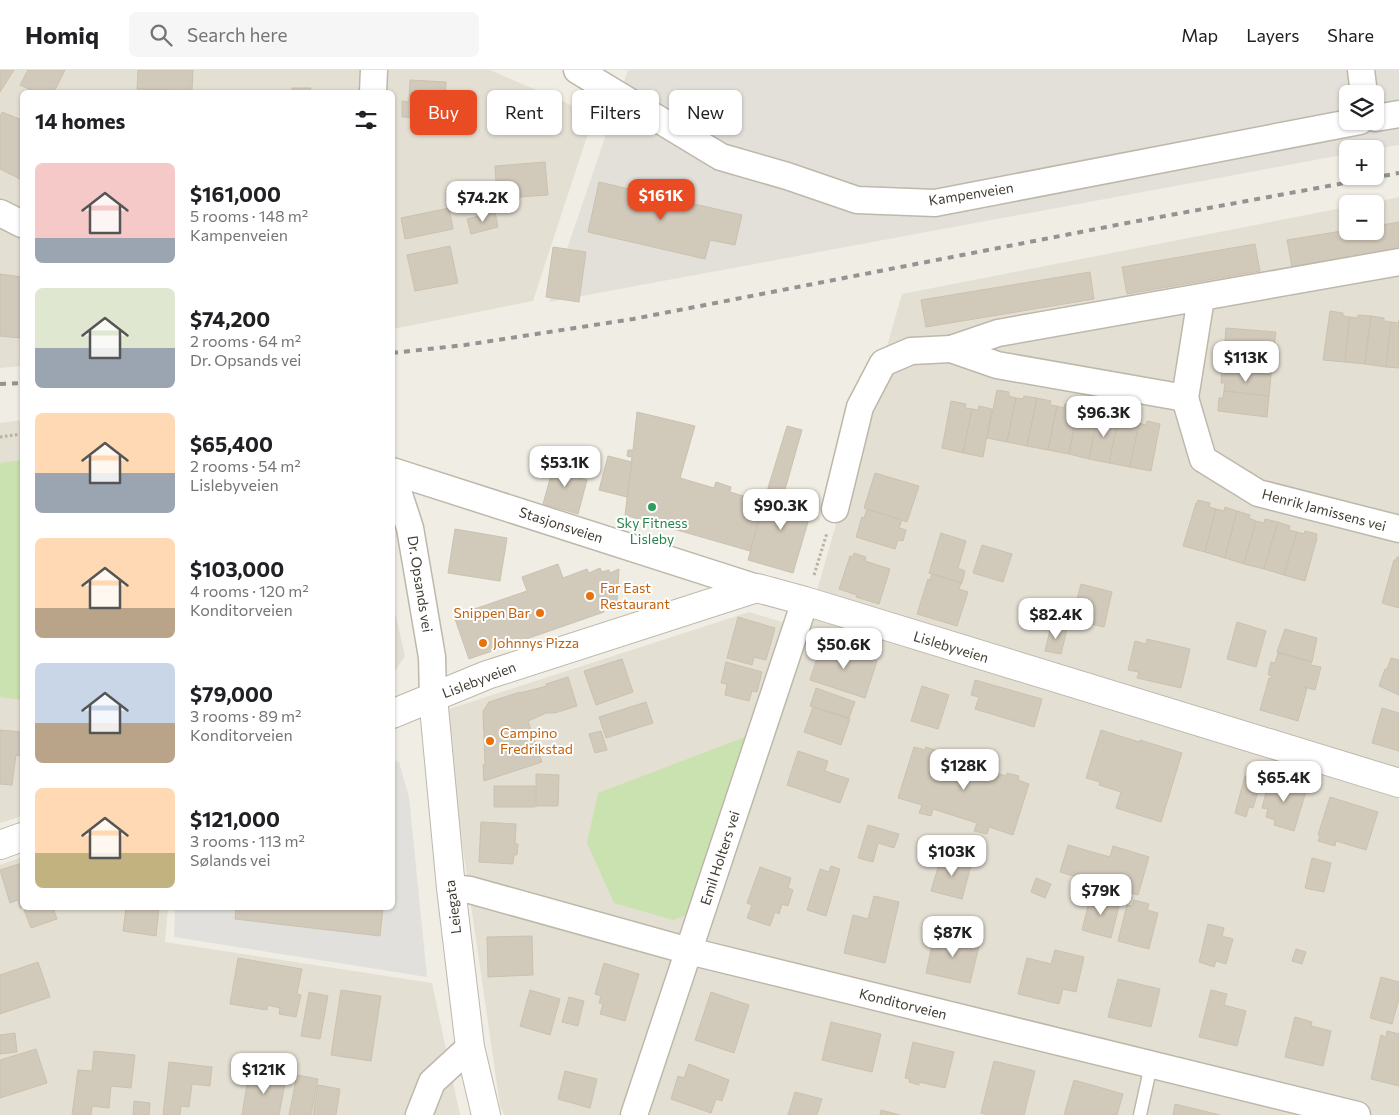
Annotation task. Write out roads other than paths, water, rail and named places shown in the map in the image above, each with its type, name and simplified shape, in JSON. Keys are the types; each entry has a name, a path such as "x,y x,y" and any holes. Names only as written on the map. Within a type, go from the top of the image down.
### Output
{"street":[{"path":"372,90 374,70"},
{"name":"Kampenveien","path":"577,70 721,157 788,176 857,200 935,203 1339,125"},
{"path":"1361,70 1363,85"},
{"path":"1384,116 1399,114"},
{"path":"0,213 20,223"},
{"path":"835,508 860,407 883,363 911,351 951,349 998,333 1399,262"},
{"name":"Henrik Jamissens vei","path":"1201,298 1184,398 1203,459 1258,493 1399,529"},
{"path":"951,349 997,364 1184,398"},
{"name":"Stasjonsveien","path":"395,473 758,588"},
{"name":"Dr. Opsands vei","path":"395,481 410,528 432,657 433,698"},
{"name":"Lislebyveien","path":"395,713 487,675 758,588 1399,783"},
{"name":"Emil Holters vei","path":"634,1115 805,601"},
{"name":"Leiegata","path":"433,698 451,888 470,1047 486,1115"},
{"path":"0,845 20,839"},
{"name":"Konditorveien","path":"451,888 470,890 689,951 1357,1115"},
{"path":"419,1115 432,1082 470,1047"}],"lane":[{"path":"1140,1115 1151,1065"}],"railway":[{"path":"395,353 465,345 633,319 1127,223 1399,173"},
{"path":"0,384 20,383"}],"place":[{"name":"Sky Fitness Lisleby","path":"652,507"},
{"name":"Far East Restaurant","path":"590,596"},
{"name":"Snippen Bar","path":"540,613"},
{"name":"Johnnys Pizza","path":"483,643"},
{"name":"Campino Fredrikstad","path":"490,741"}]}
